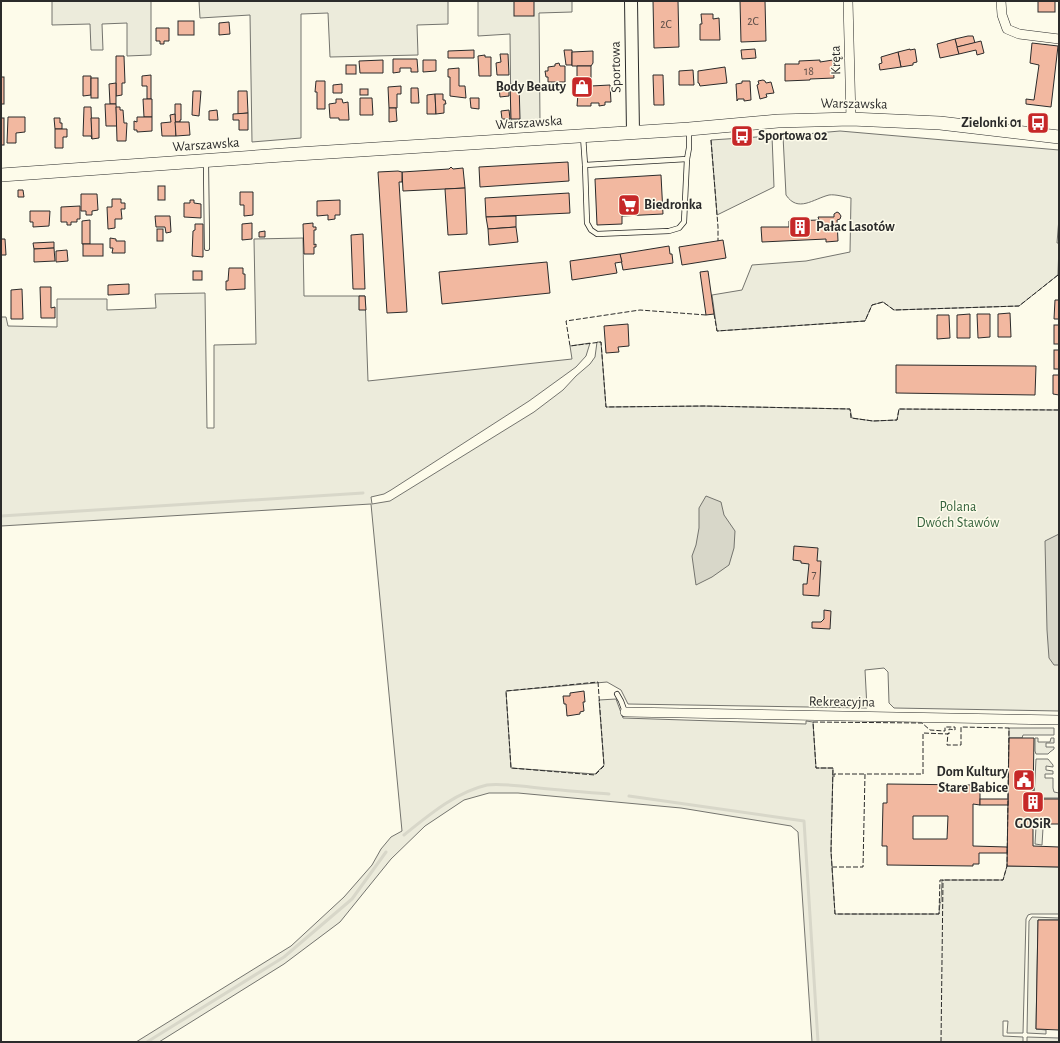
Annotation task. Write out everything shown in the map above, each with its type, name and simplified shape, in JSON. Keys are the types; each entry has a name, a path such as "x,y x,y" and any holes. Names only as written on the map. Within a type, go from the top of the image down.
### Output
{"main road":[{"name":"Warszawska","path":"1,175 206,160 689,129 778,121 851,118 940,123 1059,137"}],"street":[{"name":"Sportowa","path":"631,1 633,132"},
{"name":"Kręta","path":"848,1 851,118"},
{"path":"1001,1 1002,15 1007,29 1019,34 1059,39"},
{"name":"Rekreacyjna","path":"625,712 1059,720"}],"lane":[{"path":"583,136 587,223 591,230 597,234 669,231 679,228 684,222 689,129"},
{"path":"584,166 687,159"},
{"path":"206,160 208,248"},
{"path":"617,694 625,712"}],"green space":[{"path":"52,1 151,1 151,55 127,56 127,23 102,24 103,50 91,50 90,24 52,25"},
{"path":"199,1 448,1 448,24 417,25 418,55 330,57 328,13 301,14 301,138 252,142 250,15 200,18"},
{"path":"478,1 572,1 572,12 539,13 540,122 511,124 510,34 478,36"},
{"path":"840,131 1059,150 1059,218 1057,243 1059,243 1058,275 1019,306 894,310 883,302 872,305 865,321 717,331 712,295 742,290 752,265 806,261 850,252 851,198 829,195 812,202 801,204 791,200 786,195 783,136"},
{"path":"772,136 774,187 717,215 711,140"},
{"name":"Polana Dwóch Stawów","path":"303,238 304,296 365,296 368,381 572,359 570,346 590,343 586,356 576,367 529,401 391,490 384,494 371,497 372,504 390,501 534,412 563,390 590,364 595,357 597,342 601,342 606,407 704,406 850,409 852,418 873,421 897,420 899,409 1059,410 1059,711 894,708 889,703 888,672 884,668 865,670 867,708 628,704 621,690 607,682 506,691 511,768 595,774 604,765 599,700 616,699 623,718 806,724 806,721 813,722 816,768 833,768 831,851 835,914 939,914 942,880 1003,880 1007,866 1059,867 1059,914 1031,914 1028,915 1026,919 1023,1033 1007,1033 1008,1021 1003,1021 1003,1036 1023,1037 1023,1042 812,1042 798,832 791,826 681,808 518,793 489,793 464,800 425,826 391,859 340,922 284,964 159,1042 136,1042 291,946 344,897 372,865 381,849 391,837 402,831 371,504 1,526 1,317 6,317 8,326 57,327 57,299 107,299 107,310 156,308 155,294 205,293 207,428 214,428 214,345 256,344 254,239"},
{"path":"1009,728 1054,728 1054,735 1023,735 1022,738 1009,738"},
{"path":"1035,738 1038,738 1038,742 1050,742 1051,738 1054,738 1054,743 1046,743 1046,747 1054,747 1054,749 1048,754 1036,754"},
{"path":"1036,759 1048,759 1053,765 1053,767 1046,766 1046,770 1053,771 1053,774 1045,774 1045,778 1053,778 1054,792 1059,793 1059,798 1034,798"},
{"path":"1036,827 1043,828 1042,845 1035,844"},
{"path":"1032,917 1059,918 1059,920 1038,920 1036,1029 1046,1030 1046,1034 1027,1033 1029,921"},
{"path":"1027,1037 1059,1038 1059,1042 1027,1042"}],"shaded area":[{"path":"706,496 721,502 724,515 735,531 734,548 729,565 712,577 696,585 692,556 696,545 699,528 699,508"},
{"path":"1059,534 1059,665 1054,665 1049,658 1045,541"}],"building":[{"path":"514,1 534,1 534,16 514,16"},
{"path":"653,1 678,1 679,47 654,48"},
{"path":"740,1 765,1 766,41 741,42"},
{"path":"1038,1 1055,1 1055,12 1038,12"},
{"path":"701,14 713,14 713,19 719,18 720,40 700,40 700,24 702,24"},
{"path":"178,21 194,21 194,35 178,35"},
{"path":"229,22 230,34 219,35 219,23"},
{"path":"156,28 169,28 169,41 164,41 164,44 160,44 160,41 156,41"},
{"path":"973,36 975,43 957,47 955,39"},
{"path":"955,39 959,54 940,58 937,44"},
{"path":"981,41 984,53 977,55 976,50 959,54 957,47"},
{"path":"1032,43 1058,46 1051,107 1026,104 1026,99 1034,100 1039,65 1030,63"},
{"path":"755,49 756,58 742,59 741,50"},
{"path":"915,49 917,62 913,63 913,65 901,67 898,52"},
{"path":"474,50 474,58 448,58 448,51"},
{"path":"564,50 572,50 572,65 566,65"},
{"path":"593,51 593,63 591,66 572,66 572,52"},
{"path":"898,52 901,67 880,70 879,64 882,63 881,57"},
{"path":"500,54 508,54 509,75 497,75 496,63 501,62"},
{"path":"485,55 485,57 491,57 491,76 479,76 478,56"},
{"path":"116,56 124,56 125,83 122,83 122,95 116,96"},
{"path":"393,59 417,59 418,72 411,72 411,68 400,68 400,72 393,73"},
{"path":"383,60 383,73 360,73 359,61"},
{"path":"423,60 436,60 436,71 423,72"},
{"path":"820,60 820,62 833,60 834,78 785,81 785,64 799,64 799,61"},
{"path":"559,63 560,66 565,66 565,82 548,82 548,77 546,77 545,71 548,71 548,67 555,66 555,64"},
{"path":"346,65 356,65 356,74 346,74"},
{"path":"577,66 591,66 591,86 610,85 611,102 605,102 605,105 599,106 599,103 591,103 591,106 577,106 579,81 577,81"},
{"path":"725,67 727,83 700,86 698,83 698,71"},
{"path":"459,68 459,86 465,86 466,98 450,96 450,77 448,77 448,69"},
{"path":"693,70 694,85 679,85 679,71"},
{"path":"151,75 151,99 147,99 147,86 142,86 142,76"},
{"path":"653,75 663,75 664,105 654,105"},
{"path":"83,76 91,76 91,95 83,96"},
{"path":"1,77 4,77 4,104 1,104"},
{"path":"91,78 98,78 98,98 91,98"},
{"path":"763,80 766,83 771,82 774,93 766,94 767,97 760,99 757,85 759,84 758,81"},
{"path":"316,81 325,81 325,109 317,109 317,92 315,92"},
{"path":"742,81 750,81 751,100 744,101 744,99 738,99 737,101 736,84 742,83"},
{"path":"116,83 116,104 110,104 109,84"},
{"path":"519,83 520,119 511,119 510,84"},
{"path":"342,84 342,93 333,93 333,85"},
{"path":"401,86 401,94 397,94 397,108 389,108 388,87"},
{"path":"499,87 509,87 509,96 500,97"},
{"path":"411,88 418,88 419,103 411,103"},
{"path":"360,89 368,89 368,95 360,95"},
{"path":"193,91 201,91 199,116 192,115"},
{"path":"238,91 247,91 248,113 238,114"},
{"path":"435,94 436,114 427,114 427,95"},
{"path":"435,94 443,94 443,100 445,100 446,104 444,104 444,113 436,114"},
{"path":"360,98 372,98 373,115 360,115"},
{"path":"470,98 479,98 479,109 471,108"},
{"path":"143,99 152,99 152,117 144,117"},
{"path":"336,99 342,99 343,103 348,102 349,120 330,118 329,104 336,103"},
{"path":"105,104 116,104 117,126 106,126"},
{"path":"175,104 181,104 180,122 175,122"},
{"path":"84,107 91,107 92,139 91,136 83,136"},
{"path":"116,107 120,107 120,110 123,110 124,123 127,123 126,141 117,141"},
{"path":"389,108 396,108 397,121 389,122"},
{"path":"217,110 218,120 209,120 209,111"},
{"path":"509,110 510,119 502,119 501,111"},
{"path":"248,113 248,130 239,130 239,120 233,120 233,114"},
{"path":"175,114 176,136 162,136 161,123 171,122 170,115"},
{"path":"8,117 25,117 25,132 16,133 16,143 7,143"},
{"path":"137,117 152,117 152,131 137,132 137,130 134,130 134,121 137,122"},
{"path":"1,118 4,118 4,145 1,145"},
{"path":"54,118 60,118 62,129 55,129"},
{"path":"91,118 99,118 99,138 92,139"},
{"path":"175,122 189,122 190,135 176,136"},
{"path":"55,129 67,129 67,137 63,137 63,148 55,148"},
{"path":"568,162 569,181 480,187 479,167"},
{"path":"451,167 453,169 463,168 465,188 403,191 402,172 449,169"},
{"path":"378,172 402,172 402,182 399,182 407,312 387,313"},
{"name":"Biedronka","path":"661,175 663,214 622,216 622,224 597,225 595,179"},
{"path":"158,186 165,186 165,200 158,200"},
{"path":"465,188 467,234 448,235 445,189"},
{"path":"18,190 23,190 24,197 18,197"},
{"path":"240,192 253,192 253,215 244,216 244,205 240,205"},
{"path":"569,193 570,213 486,217 485,198"},
{"path":"81,194 97,194 98,210 92,211 92,215 86,215 86,211 81,211"},
{"path":"112,199 121,199 121,203 125,203 125,209 121,209 122,219 115,219 115,228 108,229 107,207 112,207"},
{"path":"190,200 194,200 194,203 201,204 201,218 184,217 184,203 190,203"},
{"path":"340,200 340,215 335,215 335,219 328,220 328,215 317,216 317,201"},
{"path":"80,206 80,219 77,219 77,222 71,222 71,225 67,225 67,222 61,222 61,207"},
{"path":"30,211 50,211 49,226 33,227 33,222 30,222"},
{"name":"Pałac Lasotów","path":"837,212 841,216 840,219 837,220 838,241 826,242 826,239 762,242 761,227 789,227 789,221 819,220 818,217 834,217 834,214"},
{"path":"155,216 170,216 171,232 166,233 165,227 156,227"},
{"path":"516,216 516,227 488,229 486,217"},
{"path":"90,220 90,244 82,244 82,221"},
{"path":"252,223 252,239 242,240 242,224"},
{"path":"313,223 313,227 316,227 316,230 314,230 314,245 316,244 316,247 314,247 314,254 304,254 303,224"},
{"path":"195,224 203,224 203,257 192,256 193,231 195,230"},
{"path":"516,227 518,242 489,245 488,229"},
{"path":"157,229 163,229 163,241 157,241"},
{"path":"265,231 265,237 259,237 259,232"},
{"path":"363,234 365,289 353,289 351,235"},
{"path":"110,238 116,239 116,241 125,241 125,253 112,253 113,248 110,248"},
{"path":"1,239 5,239 6,255 1,255"},
{"path":"723,240 726,258 682,265 679,247"},
{"path":"54,242 54,248 34,249 33,243"},
{"path":"83,244 103,244 103,256 83,256"},
{"path":"669,246 673,263 623,270 620,254"},
{"path":"54,248 55,261 34,262 34,249"},
{"path":"67,250 68,261 56,262 56,251"},
{"path":"620,254 622,262 615,263 617,273 572,280 570,261"},
{"path":"547,262 550,293 442,304 439,272"},
{"path":"229,268 243,268 243,274 245,274 245,289 226,290 226,281 228,281"},
{"path":"193,271 202,271 202,280 193,280"},
{"path":"708,271 714,314 706,315 700,272"},
{"path":"129,284 129,294 108,295 108,285"},
{"path":"40,287 51,287 51,308 55,307 55,318 41,318"},
{"path":"22,289 23,319 11,319 11,290"},
{"path":"359,296 365,296 366,310 359,310"},
{"path":"1055,300 1059,300 1059,319 1054,319"},
{"path":"1010,313 1011,337 998,337 998,314"},
{"path":"970,314 970,338 957,338 957,315"},
{"path":"977,314 990,314 990,337 978,338"},
{"path":"937,315 949,315 950,338 937,339"},
{"path":"628,324 629,346 618,347 619,352 606,353 604,326"},
{"path":"1054,325 1059,325 1059,344 1054,344"},
{"path":"1054,350 1059,350 1059,369 1054,369"},
{"path":"896,365 1036,366 1035,395 896,393"},
{"path":"1053,375 1059,375 1059,395 1053,394"},
{"path":"794,546 818,548 817,561 821,561 819,596 803,595 803,584 807,584 809,564 793,560"},
{"path":"824,610 831,611 830,629 812,628 812,622 821,622 824,619"},
{"path":"584,691 584,711 580,712 580,714 567,716 566,704 564,704 563,696 570,696 570,693"},
{"name":"GOSiR","path":"1009,738 1034,738 1033,799 1059,799 1059,824 1033,824 1033,846 1059,847 1059,867 1007,866"},
{"path":"887,784 973,785 973,788 980,788 980,805 973,804 973,846 1007,847 1007,853 979,853 979,864 973,864 973,866 887,865 887,846 882,846 883,803 887,803","holes":["913,816 948,816 947,839 913,839"]},
{"path":"980,799 1008,799 1008,805 980,805"},
{"path":"1038,920 1059,920 1059,1030 1036,1029"}],"waterway":[{"path":"1,516 363,493"},
{"path":"404,835 443,805 464,793 487,785 497,784 609,794"},
{"path":"629,796 804,821 818,1042"},
{"path":"147,1042 284,957 352,899 386,852"}],"fence":[{"path":"711,140 718,241"},
{"path":"714,314 717,331 865,321 872,305 883,302 894,310 1019,306 1058,275"},
{"path":"706,315 640,310 566,321 570,346 601,342 606,407 704,406 850,409 851,418 873,421 897,420 899,409 1059,410"},
{"path":"598,682 604,766 595,775 511,768 506,691 598,682"},
{"path":"813,722 922,723 930,730 944,731 945,727 955,727 955,730 949,729 947,745 961,745 961,727 1009,728 1007,866 1003,880 940,880 939,914 835,914 831,851 833,768 816,768 813,722"},
{"path":"832,867 863,867 865,774 923,774 923,733 948,734"},
{"path":"834,777 834,774 865,774"},
{"path":"941,1042 943,880"}],"place":[{"name":"Body Beauty","path":"582,87"},
{"name":"Zielonki 01","path":"1038,123"},
{"name":"Sportowa 02","path":"742,136"},
{"name":"Biedronka","path":"629,205"},
{"name":"Pałac Lasotów","path":"800,227"},
{"name":"Dom Kultury Stare Babice","path":"1024,780"},
{"name":"GOSiR","path":"1033,802"}]}
